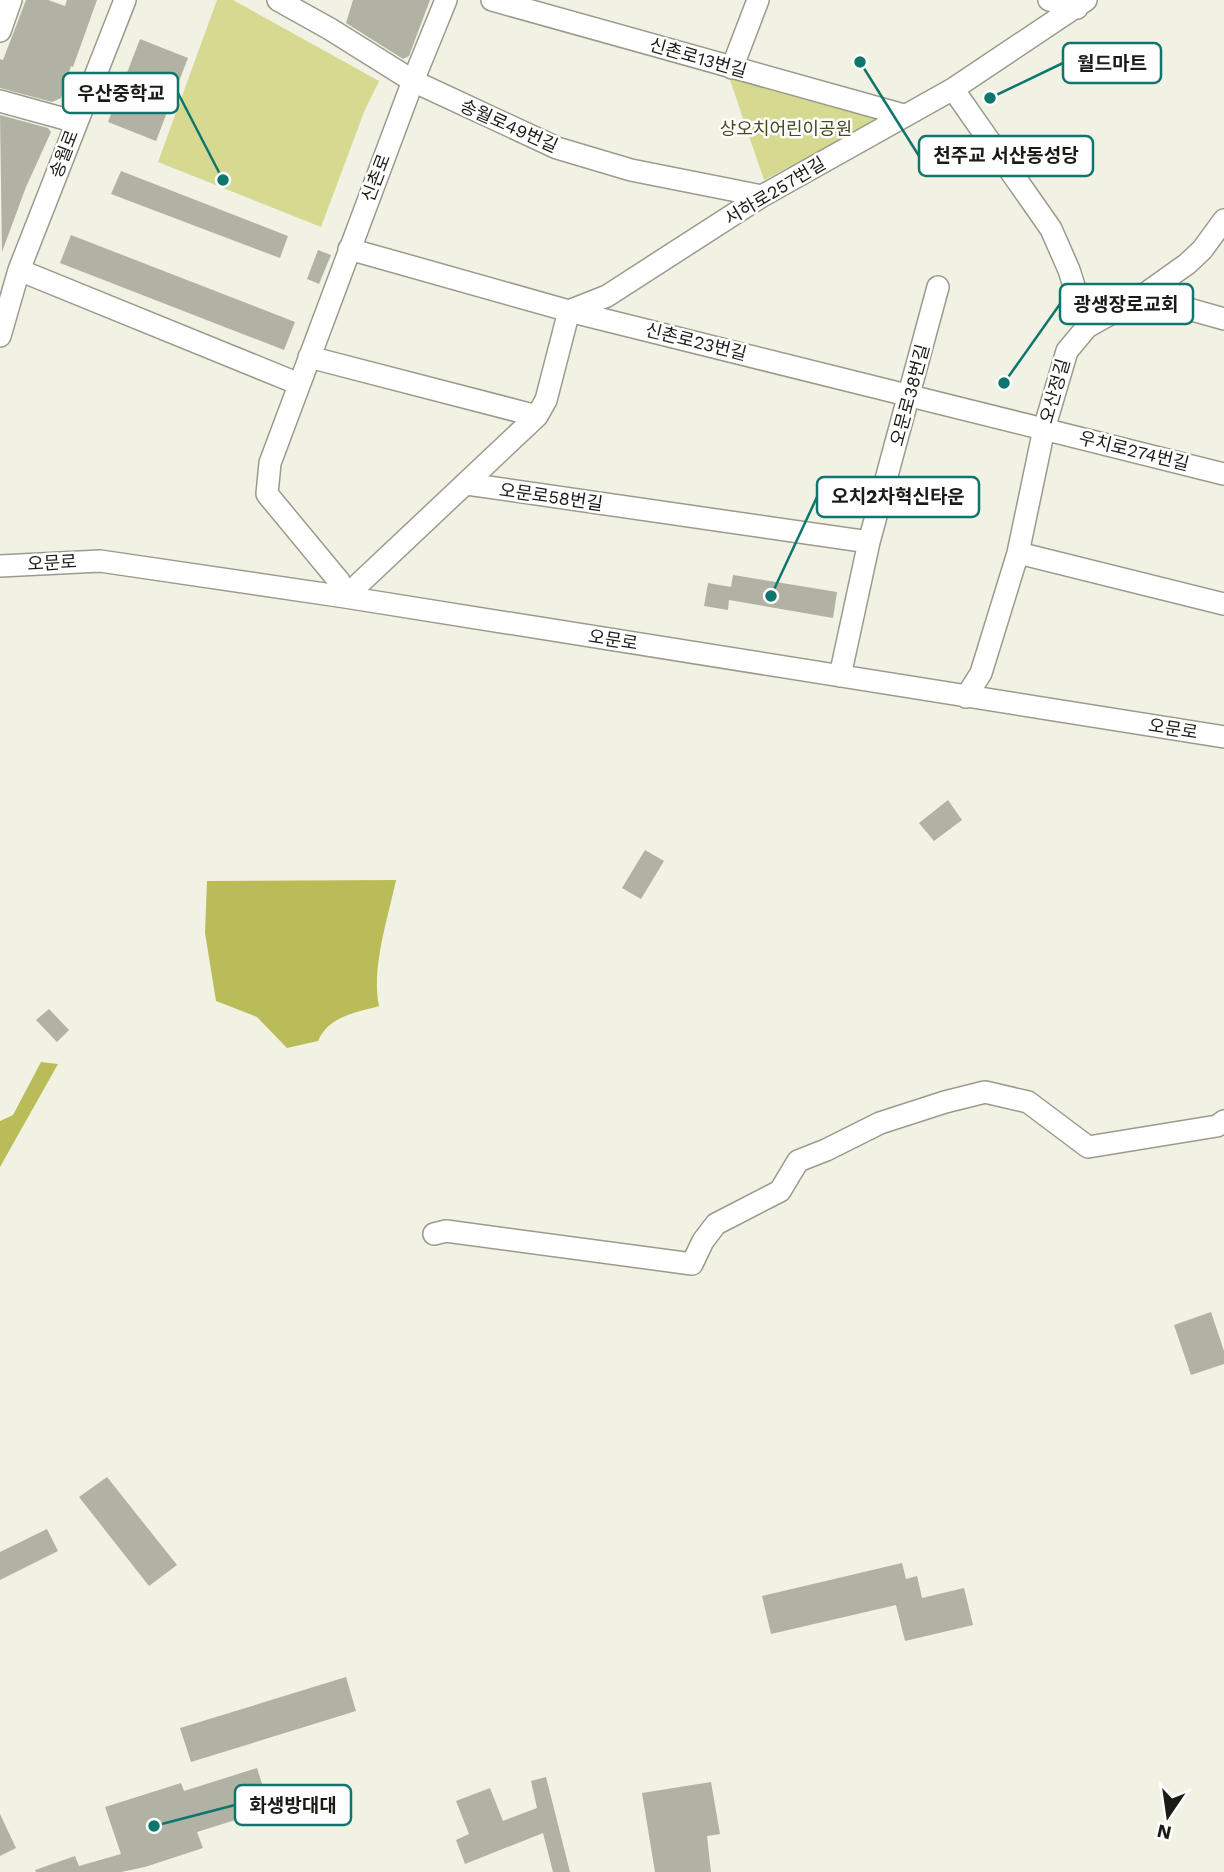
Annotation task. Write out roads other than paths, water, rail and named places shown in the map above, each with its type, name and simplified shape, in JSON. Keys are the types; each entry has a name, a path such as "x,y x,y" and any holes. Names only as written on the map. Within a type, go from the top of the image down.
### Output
{"street":[{"name":"송월로","path":"19,270 125,0"},
{"name":"송월로49번길","path":"278,0 413,81 556,148 594,160 762,196"},
{"name":"신촌로","path":"345,597 339,581 267,494 270,463 349,249 446,0"},
{"name":"신촌로13번길","path":"492,0 904,115"},
{"path":"732,68 758,0"},
{"path":"1049,0 1082,4"},
{"path":"0,31 7,2"},
{"name":"서하로257번길","path":"569,311 607,296 762,196 953,89 1082,4"},
{"path":"953,89 1051,229 1069,270 1087,327"},
{"path":"0,101 76,121"},
{"name":"오산정길","path":"966,697 981,673 1018,553 1044,429 1067,351 1087,327 1142,296 1187,264 1202,250 1224,220"},
{"name":"신촌로23번길","path":"349,249 569,311 1044,429"},
{"path":"0,336 19,270 299,384"},
{"name":"오문로38번길","path":"840,676 869,542 938,288"},
{"path":"1142,296 1224,319"},
{"name":"오문로58번길","path":"345,597 537,416 545,400 569,311"},
{"path":"309,357 537,416"},
{"name":"우치로274번길","path":"1044,429 1224,474"},
{"name":"오문로58번길","path":"467,484 869,542"},
{"path":"1018,553 1224,604"},
{"name":"오문로","path":"0,566 100,561 345,597 1224,737"},
{"path":"434,1234 446,1231 692,1264 716,1224 780,1191 798,1161 880,1123 945,1102 985,1092 1028,1102 1088,1147 1217,1126 1224,1121"}],"place":[{"name":"천주교 서산동성당","path":"860,62"},
{"name":"월드마트","path":"990,98"},
{"name":"우산중학교","path":"223,180"},
{"name":"광생장로교회","path":"1004,383"},
{"name":"오치2차혁신타운","path":"771,596"},
{"name":"화생방대대","path":"154,1826"}],"park label":[{"name":"상오치어린이공원","path":"786,129"}]}
